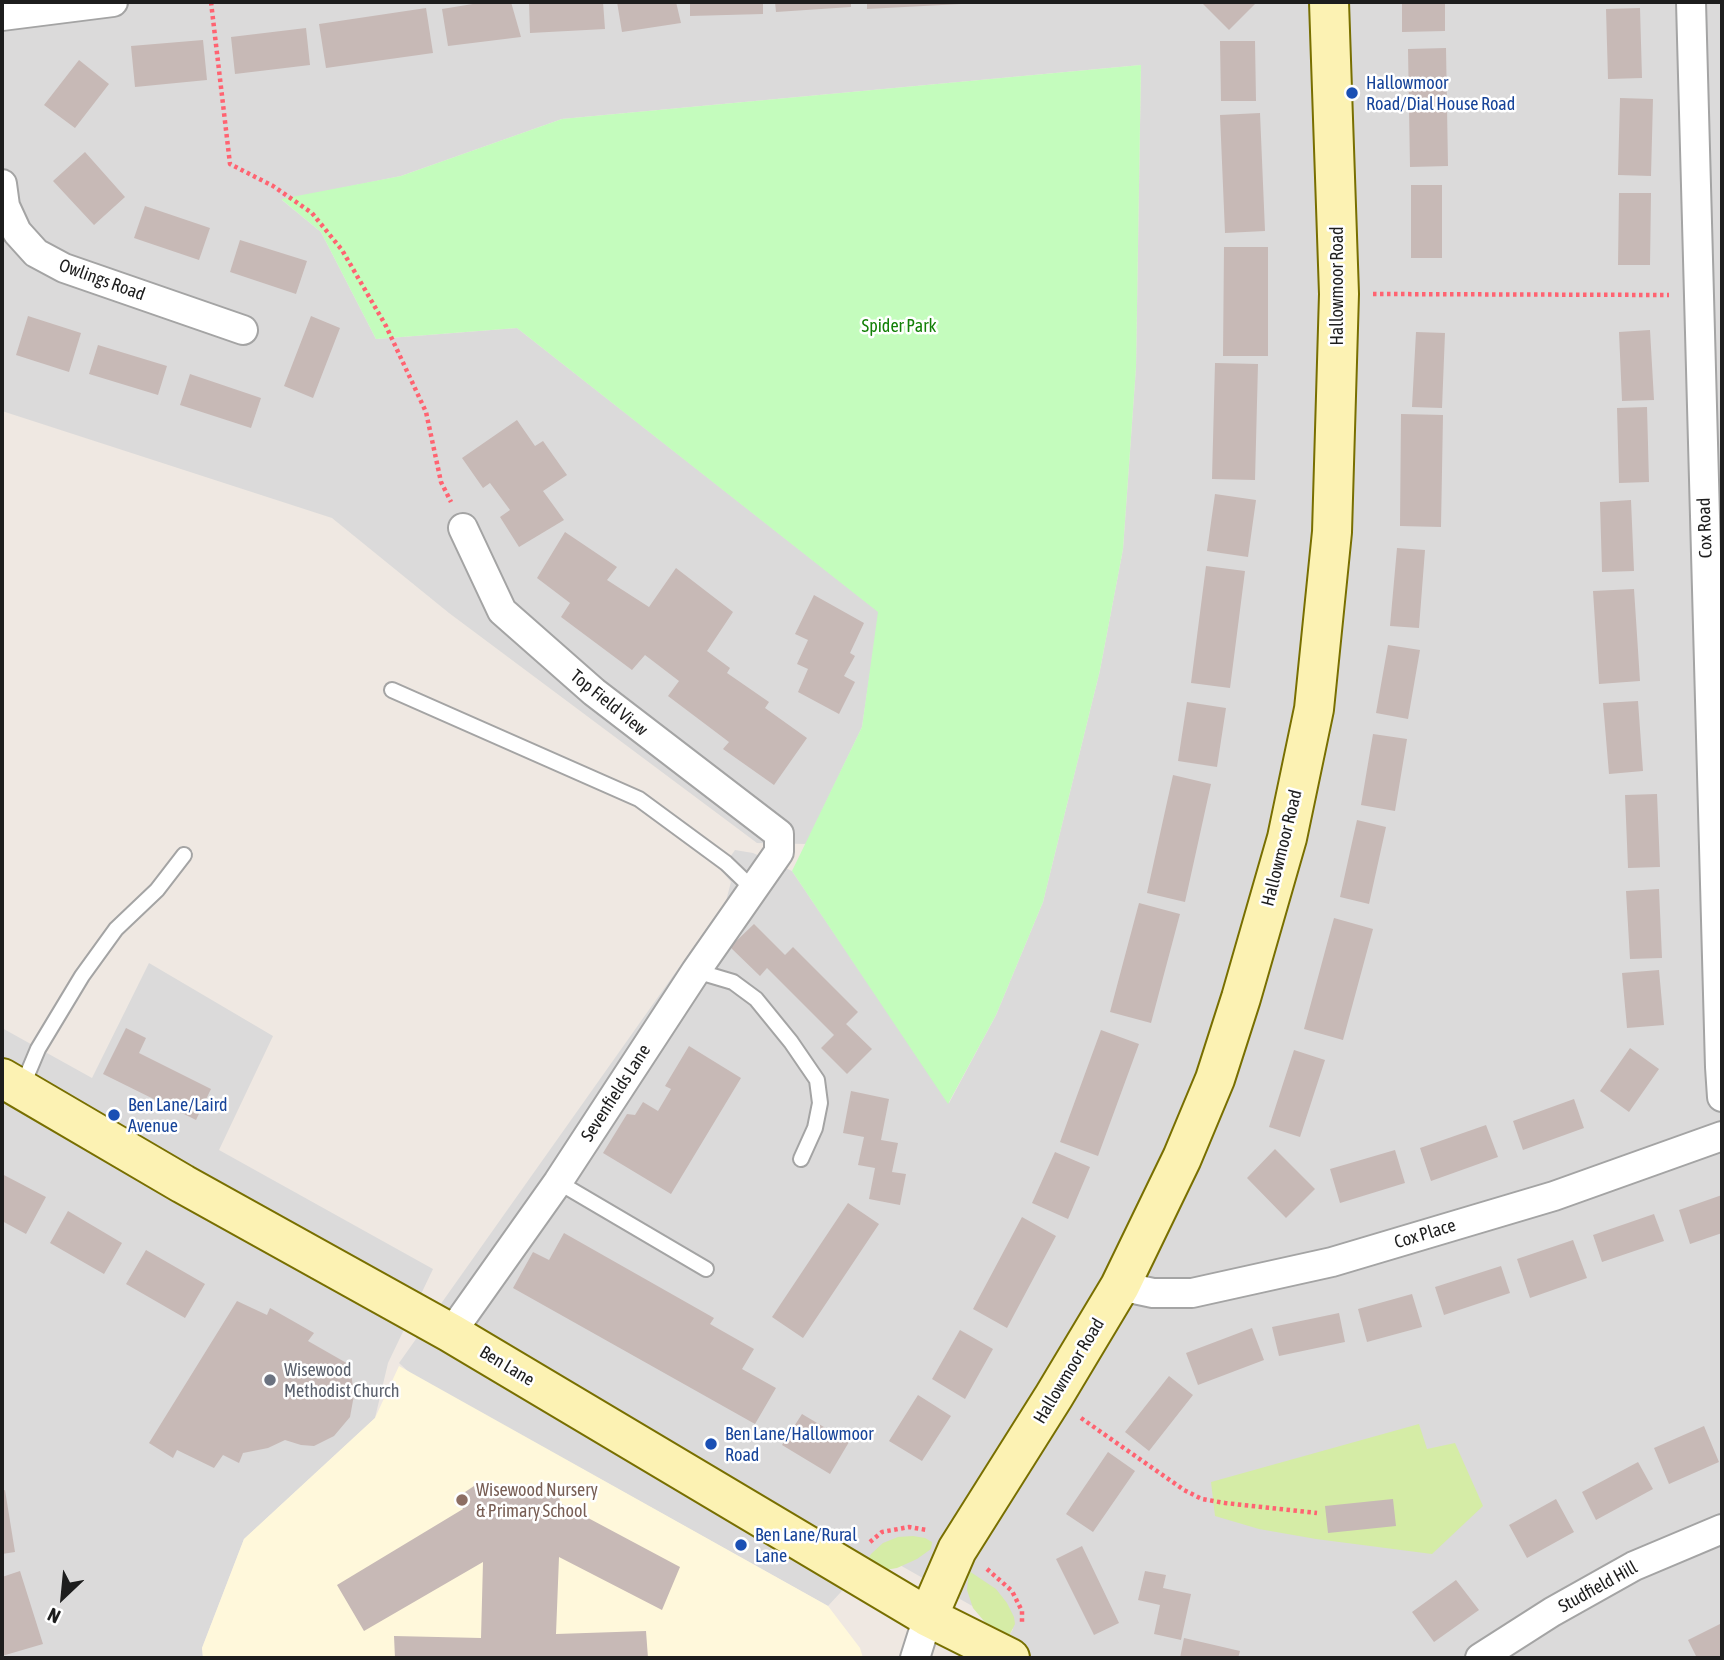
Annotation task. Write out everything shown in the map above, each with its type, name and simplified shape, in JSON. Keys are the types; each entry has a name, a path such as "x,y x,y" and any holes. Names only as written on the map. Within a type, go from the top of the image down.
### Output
{"street":[{"path":"2,16 113,2"},
{"name":"Hallowmoor Road","path":"928,1617 957,1550 1054,1396 1119,1286 1182,1158 1215,1079 1290,825 1314,709 1332,532 1339,294 1329,2"},
{"name":"Cox Road","path":"1691,2 1722,1097"},
{"name":"Owlings Road","path":"2,184 5,206 18,232 36,253 64,268 243,330"},
{"name":"Top Field View","path":"463,528 502,611 594,692 779,834 779,852"},
{"name":"Sevenfields Lane","path":"451,1333 558,1182 696,971 779,852"},
{"name":"Ben Lane","path":"12,1083 183,1184 451,1333 928,1617 1010,1658"},
{"name":"Cox Place","path":"1119,1286 1153,1293 1192,1293 1332,1262 1554,1196 1722,1136"},
{"name":"Studfield Hill","path":"1480,1658 1552,1612 1634,1566 1722,1529"},
{"path":"915,1658 928,1617"}],"lane":[{"path":"392,690 639,799 726,863 753,889"},
{"path":"12,1083 38,1049 82,976 116,929 156,890 184,855"},
{"path":"696,971 733,982 756,999 817,1080 820,1102 815,1128 801,1159"},
{"path":"558,1182 706,1269"}],"path":[{"path":"211,2 230,164 273,186 312,213 342,250 386,326 426,412 441,482 463,528"},
{"path":"1339,294 1698,295"},
{"path":"1054,1396 1117,1444 1184,1490 1202,1499 1317,1513"}],"shaded area":[{"path":"2,2 1722,2 1722,1658 1004,1658 1008,1638 1013,1629 875,1551 828,1606 411,1374 399,1363 726,901 731,882 721,870 735,850 753,853 792,871 949,1103 996,1015 1043,902 1100,670 1123,549 1136,367 1141,65 562,119 401,176 282,200 321,232 376,339 517,328 879,612 862,727 806,844 757,843 449,613 332,518 2,411"},
{"path":"149,963 273,1036 219,1150 433,1269 388,1363 375,1418 244,1539 202,1648 203,1658 2,1658 2,1028 92,1078"},
{"name":"Wisewood Nursery & Primary School","path":"399,1366 828,1606 860,1648 863,1658 203,1658 202,1648 244,1539 375,1418"}],"green space":[{"name":"Spider Park","path":"1141,65 1136,367 1123,549 1100,670 1043,902 996,1015 948,1104 792,871 862,727 878,612 517,328 376,339 321,232 281,199 401,176 562,119"},
{"path":"1419,1424 1427,1449 1455,1443 1483,1506 1432,1554 1316,1539 1259,1529 1215,1516 1211,1482"},
{"path":"913,1536 932,1542 931,1549 897,1568 885,1570 864,1567 871,1554 883,1543 898,1537"},
{"path":"969,1571 996,1589 1007,1603 1015,1624 1008,1638 989,1627 973,1608 967,1590"}],"building":[{"path":"485,2 511,2 521,37 448,46 442,9"},
{"path":"529,2 603,2 605,29 530,33"},
{"path":"617,2 676,2 681,23 622,32"},
{"path":"690,2 763,2 763,14 690,16"},
{"path":"775,2 851,2 851,7 776,12"},
{"path":"867,2 961,2 961,4 867,9"},
{"path":"1201,2 1257,2 1229,30"},
{"path":"1402,2 1445,2 1445,31 1402,32"},
{"path":"426,8 433,53 326,68 319,24"},
{"path":"1640,8 1642,78 1608,79 1606,9"},
{"path":"306,28 310,65 235,74 231,37"},
{"path":"203,40 207,80 135,87 131,46"},
{"path":"1220,41 1255,41 1256,101 1221,101"},
{"path":"1446,48 1448,166 1410,167 1408,49"},
{"path":"79,60 109,84 75,128 44,105"},
{"path":"1620,98 1653,99 1651,176 1618,175"},
{"path":"1260,113 1265,231 1225,233 1220,115"},
{"path":"85,152 125,197 94,225 53,181"},
{"path":"1411,185 1442,185 1442,258 1411,258"},
{"path":"1619,193 1651,193 1650,265 1618,265"},
{"path":"145,206 210,228 199,260 134,238"},
{"path":"240,240 307,261 296,294 230,272"},
{"path":"1224,247 1268,247 1268,356 1223,356"},
{"path":"28,316 81,333 69,372 16,355"},
{"path":"311,316 340,328 313,398 284,386"},
{"path":"1650,330 1654,400 1622,401 1619,332"},
{"path":"1416,332 1445,333 1442,408 1412,407"},
{"path":"98,345 167,366 158,395 89,374"},
{"path":"1215,363 1258,364 1255,480 1212,479"},
{"path":"190,374 261,398 251,428 180,405"},
{"path":"1647,407 1649,482 1619,483 1617,408"},
{"path":"1401,414 1443,415 1441,527 1400,526"},
{"path":"517,420 535,446 543,441 567,475 543,491 564,520 519,547 500,517 510,510 490,483 483,488 462,458"},
{"path":"1215,494 1256,500 1248,557 1207,551"},
{"path":"1631,500 1634,571 1602,572 1600,502"},
{"path":"565,532 617,567 607,580 649,607 676,568 733,612 707,651 730,668 727,673 769,702 765,708 807,738 774,785 723,749 729,742 668,696 679,681 645,655 632,670 561,617 570,603 537,578"},
{"path":"1397,548 1425,550 1419,628 1390,626"},
{"path":"1206,566 1245,571 1230,688 1191,683"},
{"path":"1634,589 1640,681 1599,684 1593,591"},
{"path":"814,595 864,623 850,653 855,656 844,676 855,682 839,714 798,692 808,669 797,664 808,640 795,634"},
{"path":"1388,645 1420,650 1408,719 1376,713"},
{"path":"1638,701 1643,771 1609,774 1603,703"},
{"path":"1187,702 1226,708 1217,767 1178,761"},
{"path":"1373,734 1407,739 1395,811 1361,805"},
{"path":"1173,775 1211,784 1185,902 1147,893"},
{"path":"1657,794 1660,867 1628,868 1625,795"},
{"path":"1357,820 1386,827 1369,904 1340,897"},
{"path":"1659,889 1662,958 1630,959 1626,891"},
{"path":"1139,903 1180,914 1151,1023 1110,1012"},
{"path":"1334,918 1373,929 1343,1040 1304,1029"},
{"path":"754,924 785,955 793,947 858,1012 846,1024 872,1049 847,1074 821,1048 834,1035 767,968 760,976 730,947"},
{"path":"1659,970 1664,1025 1627,1028 1622,973"},
{"path":"126,1028 146,1038 139,1053 211,1089 196,1120 103,1074"},
{"path":"1101,1030 1139,1044 1098,1156 1060,1142"},
{"path":"689,1046 741,1078 671,1194 603,1153 627,1114 635,1115 643,1102 658,1111 671,1089 665,1086"},
{"path":"1630,1048 1659,1069 1629,1112 1600,1091"},
{"path":"1294,1050 1325,1060 1300,1137 1269,1127"},
{"path":"851,1091 889,1099 881,1140 898,1143 892,1172 906,1174 900,1205 869,1199 875,1168 858,1165 864,1137 843,1133"},
{"path":"1574,1099 1584,1128 1523,1150 1513,1121"},
{"path":"1486,1125 1498,1157 1431,1181 1420,1148"},
{"path":"1275,1149 1315,1189 1286,1218 1247,1178"},
{"path":"1395,1150 1405,1183 1340,1203 1330,1169"},
{"path":"1055,1152 1090,1167 1068,1219 1032,1203"},
{"path":"2,1174 46,1197 26,1234 2,1221"},
{"path":"1722,1195 1722,1233 1690,1244 1679,1210"},
{"path":"848,1203 879,1224 803,1338 772,1317"},
{"path":"68,1211 122,1243 104,1274 50,1243"},
{"path":"1654,1214 1664,1241 1602,1262 1593,1235"},
{"path":"1022,1217 1056,1236 1007,1328 973,1309"},
{"path":"564,1233 714,1318 710,1324 754,1349 742,1369 776,1388 755,1424 513,1288 533,1252 549,1260"},
{"path":"1573,1240 1587,1278 1530,1298 1517,1259"},
{"path":"146,1250 205,1284 185,1318 126,1284"},
{"path":"1501,1266 1510,1293 1444,1315 1435,1287"},
{"path":"1412,1294 1422,1327 1367,1342 1358,1309"},
{"name":"Wisewood Methodist Church","path":"237,1301 267,1315 270,1308 314,1333 308,1341 350,1365 354,1395 350,1417 334,1436 314,1446 285,1440 268,1448 243,1453 239,1463 223,1455 214,1468 177,1450 173,1458 149,1443"},
{"path":"1339,1313 1345,1342 1279,1356 1272,1327"},
{"path":"1252,1328 1264,1360 1198,1385 1186,1353"},
{"path":"960,1330 993,1349 965,1399 932,1379"},
{"path":"1169,1376 1193,1395 1149,1451 1125,1432"},
{"path":"918,1395 951,1416 922,1461 889,1441"},
{"path":"802,1414 849,1442 830,1474 782,1445"},
{"path":"1704,1426 1719,1462 1669,1484 1654,1448"},
{"path":"1108,1452 1135,1471 1093,1532 1066,1514"},
{"path":"1638,1462 1653,1489 1596,1520 1582,1492"},
{"path":"474,1486 559,1490 560,1503 680,1567 662,1610 559,1557 556,1634 646,1631 648,1658 395,1658 394,1636 481,1638 483,1562 364,1631 337,1585 463,1509 456,1498"},
{"path":"5,1490 15,1552 2,1554 2,1491"},
{"path":"1393,1499 1396,1526 1328,1533 1325,1506"},
{"path":"1556,1499 1574,1532 1527,1558 1509,1525"},
{"path":"1082,1546 1119,1623 1094,1635 1056,1559"},
{"path":"20,1571 43,1644 2,1656 2,1577"},
{"path":"1145,1571 1166,1575 1163,1588 1191,1594 1181,1640 1154,1634 1160,1605 1138,1600"},
{"path":"1456,1580 1479,1610 1434,1642 1412,1612"},
{"path":"1722,1623 1722,1658 1697,1658 1688,1640"},
{"path":"1184,1638 1240,1651 1238,1658 1180,1658"}],"place":[{"name":"Hallowmoor Road/Dial House Road","path":"1352,93"},
{"name":"Ben Lane/Laird Avenue","path":"114,1115"},
{"name":"Wisewood Methodist Church","path":"270,1380"},
{"name":"Ben Lane/Hallowmoor Road","path":"711,1444"},
{"name":"Wisewood Nursery & Primary School","path":"462,1500"},
{"name":"Ben Lane/Rural Lane","path":"741,1545"}]}
